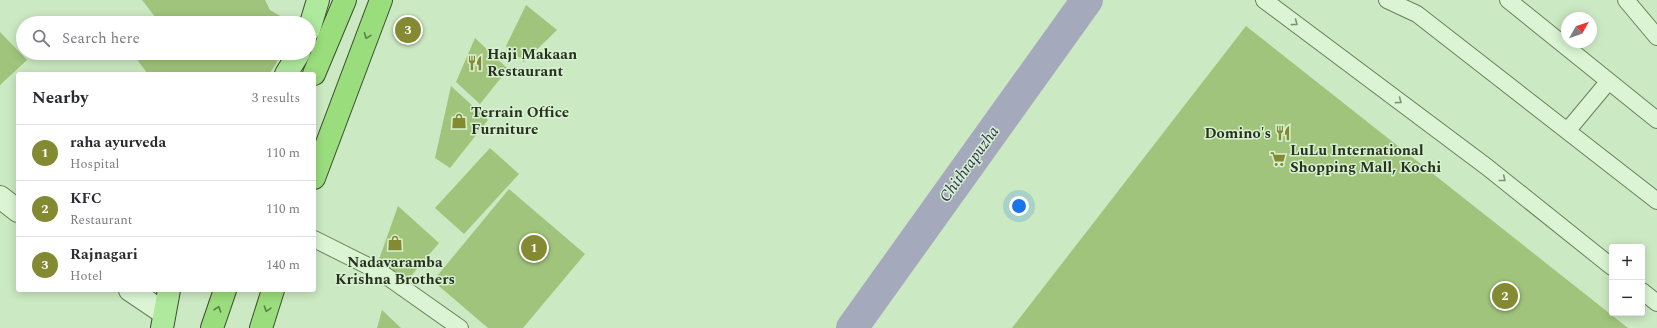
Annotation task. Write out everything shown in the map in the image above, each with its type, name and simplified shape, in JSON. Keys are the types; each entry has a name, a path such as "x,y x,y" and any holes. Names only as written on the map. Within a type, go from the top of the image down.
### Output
{"highway":[{"path":"317,46 345,0"},
{"path":"316,173 381,0"},
{"path":"314,72 316,60"},
{"path":"212,328 224,292"},
{"path":"261,328 272,292"}],"main road":[{"path":"313,16 318,0"},
{"path":"287,72 295,60"},
{"path":"163,321 169,292"}],"street":[{"path":"0,197 16,209"},
{"path":"132,292 163,321"}],"lane":[{"path":"1264,0 1487,167 1609,265"},
{"path":"1387,0 1417,14 1568,130 1657,201"},
{"path":"1508,0 1657,120"},
{"path":"1626,0 1657,37"},
{"path":"1568,130 1608,82"},
{"path":"316,240 382,273 460,328"},
{"path":"1645,293 1657,303"}],"building":[{"path":"142,0 265,0 270,10 280,16 154,16"},
{"path":"526,5 557,30 524,62 506,46"},
{"name":"LuLu International Shopping Mall, Kochi","path":"1246,26 1609,313 1609,316 1613,316 1628,328 1012,328"},
{"path":"0,32 16,49 16,60 27,60 0,85"},
{"path":"475,38 508,69 480,104 456,82"},
{"path":"137,60 277,60 270,72 146,72"},
{"path":"451,86 488,120 450,168 435,158"},
{"path":"490,148 519,174 464,234 435,208"},
{"path":"509,189 585,254 523,328 488,328 433,281"},
{"path":"398,206 439,243 405,283 377,265"},
{"path":"382,310 401,328 377,328"}],"waterway":[{"name":"Chithrapuzha","path":"852,328 1087,0"}],"place":[{"name":"Rajnagari","path":"408,30"},
{"name":"Haji Makaan Restaurant","path":"475,63"},
{"name":"Terrain Office Furniture","path":"459,121"},
{"name":"Domino's","path":"1283,133"},
{"name":"LuLu International Shopping Mall, Kochi","path":"1278,159"},
{"name":"Nadavaramba Krishna Brothers","path":"395,243"},
{"name":"raha ayurveda","path":"534,248"},
{"name":"KFC","path":"1505,296"}]}
